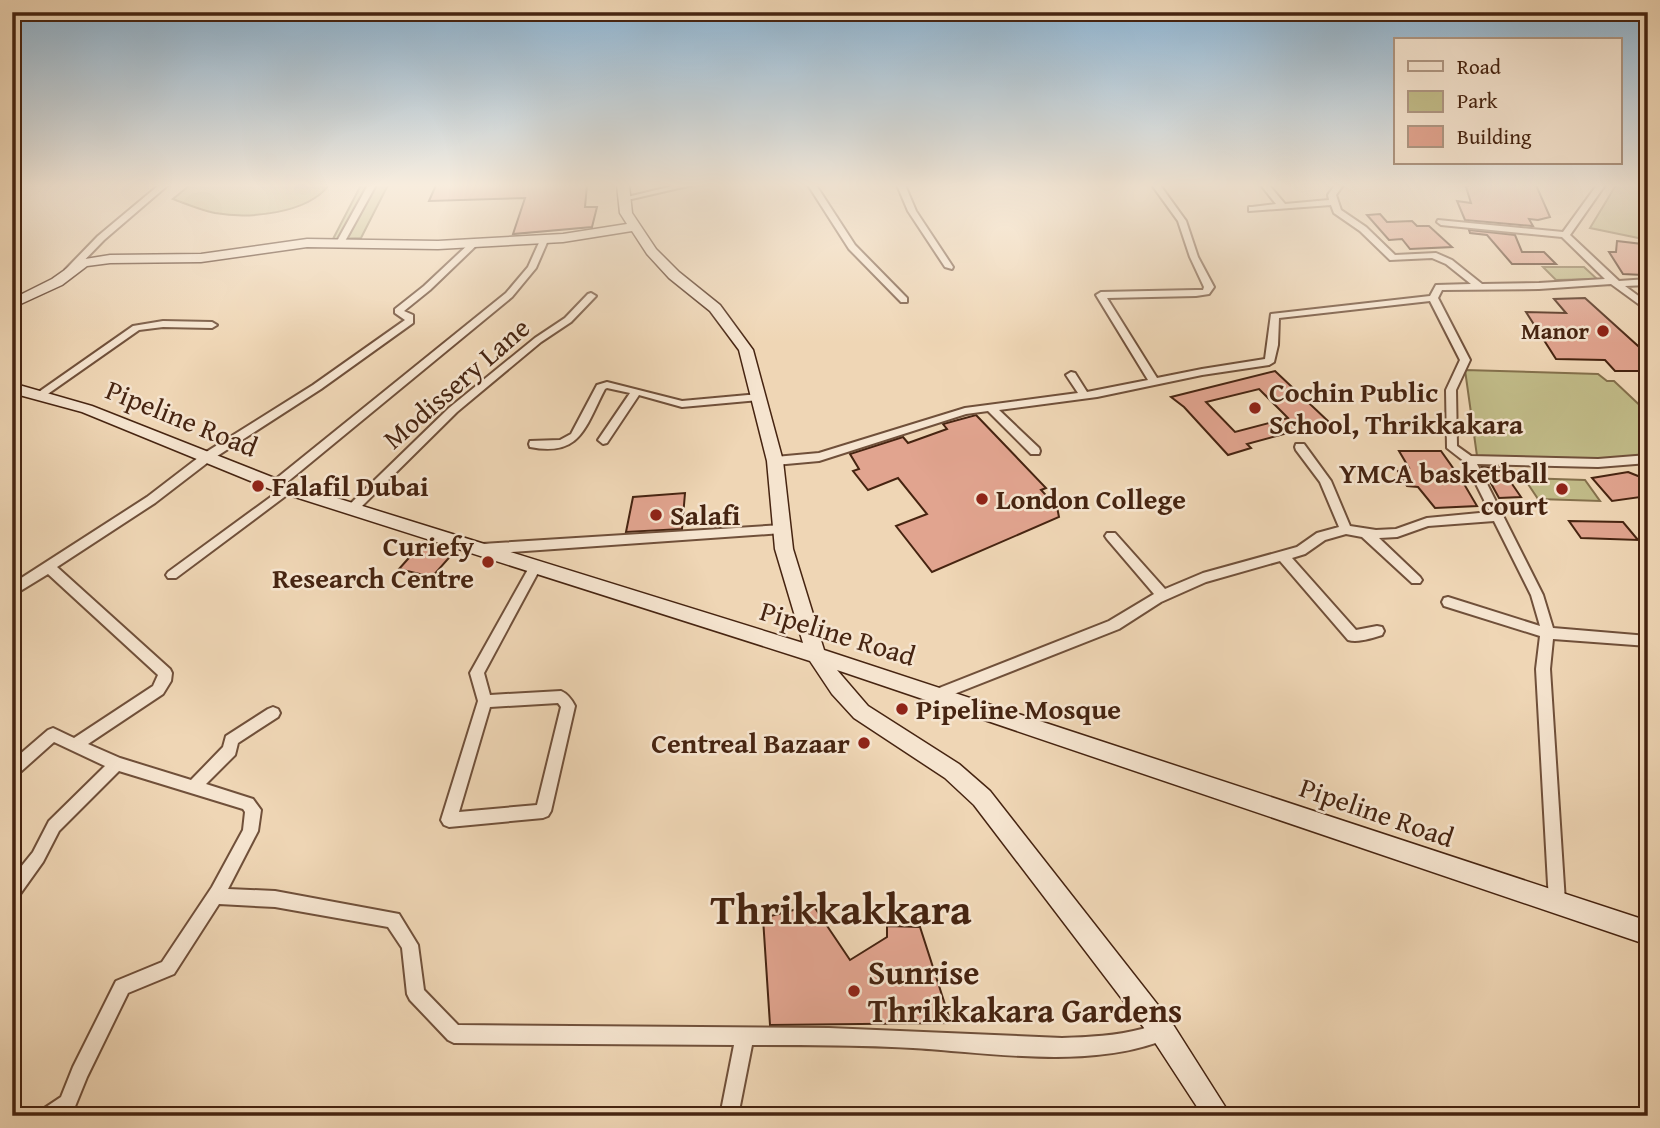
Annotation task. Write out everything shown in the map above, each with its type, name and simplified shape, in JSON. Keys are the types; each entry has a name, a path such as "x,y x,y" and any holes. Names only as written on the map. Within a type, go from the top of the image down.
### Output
{"street":[{"path":"60,280 101,238"},
{"path":"340,243 343,238"},
{"path":"12,304 60,280 83,263 110,259 201,258 307,243 438,245 545,238 533,268 509,295 282,487 172,575"},
{"path":"642,238 661,263 715,308 742,342 775,461 784,548 816,655 839,688 861,712 952,771 982,798 1163,1032 1218,1116"},
{"path":"846,238 904,300"},
{"path":"930,238 949,267"},
{"path":"1155,383 1101,295 1206,292 1209,287 1188,238"},
{"path":"1372,238 1393,258 1433,256 1450,262 1481,287"},
{"path":"1568,238 1617,284 1648,308"},
{"path":"12,592 152,500 207,457 317,387 410,321 410,317 398,311 401,306 427,289 476,242"},
{"path":"1433,298 1439,287 1648,284"},
{"name":"Modissery Lane","path":"353,508 453,410 538,340 568,320 591,296"},
{"path":"775,461 819,457 965,411 1084,395 1269,362 1274,348 1274,317 1433,298"},
{"path":"1433,298 1465,360 1451,390 1452,448 1469,460 1537,596 1546,633 1543,669 1557,902"},
{"path":"38,396 136,328 163,324 212,325"},
{"path":"1071,375 1084,395"},
{"path":"534,444 568,442 575,436 601,387 607,385 682,404 759,397"},
{"name":"Pipeline Road","path":"12,388 87,409 282,487 939,694 1648,933"},
{"path":"603,440 637,391"},
{"path":"992,408 1035,451"},
{"path":"1300,447 1325,481 1346,530"},
{"path":"1469,460 1598,463 1648,458"},
{"path":"939,694 1114,625 1163,596 1203,578 1301,551 1321,536 1346,530 1397,533 1427,522 1497,516"},
{"path":"479,550 782,529"},
{"path":"1366,533 1416,580"},
{"path":"1111,536 1163,596"},
{"path":"1283,556 1353,636 1377,631"},
{"path":"49,567 165,673 164,681 158,690 75,745"},
{"path":"485,701 561,697 568,706 543,811 449,820 485,701 477,673 535,567"},
{"path":"1448,602 1546,633 1648,641"},
{"path":"194,787 230,750 231,740 273,713"},
{"path":"12,770 53,734 117,764 248,804 253,810 250,831 217,893 168,968 122,987 79,1073 68,1103 50,1116"},
{"path":"12,891 38,857 54,826 117,764"},
{"path":"217,893 216,896 275,899 393,919 410,945 416,994 454,1034 746,1036 1058,1046 1116,1044 1163,1032"},
{"path":"729,1116 746,1036"}],"green space":[{"path":"1543,267 1584,267 1597,279 1556,280"},
{"path":"1465,370 1598,374 1607,381 1614,381 1648,413 1648,454 1617,459 1477,456"},
{"name":"YMCA basketball court","path":"1524,478 1585,480 1600,501 1538,499"}],"building":[{"path":"1387,238 1442,238 1452,247 1410,249 1402,239 1389,240"},
{"path":"1489,238 1516,238 1522,252 1544,252 1556,264 1512,264"},
{"path":"1617,241 1642,244 1643,275 1623,274 1609,252 1616,252"},
{"path":"1585,298 1648,355 1648,371 1615,371 1605,360 1556,359 1526,312 1566,313 1554,299"},
{"name":"Cochin Public School, Thrikkakara","path":"1275,371 1329,422 1247,444 1251,448 1228,455 1184,407 1171,397","holes":["1259,389 1288,418 1235,432 1206,402"]},
{"name":"London College","path":"976,415 1046,488 1041,490 1057,507 1059,517 932,572 896,526 927,514 898,478 868,490 853,471 859,469 850,454 903,437 908,443 947,429 943,424"},
{"path":"1399,451 1441,451 1468,483 1464,484 1477,506 1435,508 1418,487 1407,486 1398,471 1409,468"},
{"path":"1482,467 1501,468 1521,497 1499,498"},
{"path":"1628,472 1648,480 1648,496 1612,501 1592,478"},
{"name":"Salafi","path":"685,493 682,529 626,532 633,497"},
{"path":"1569,521 1623,522 1638,540 1581,538"},
{"path":"423,542 455,551 432,577 399,569"},
{"name":"Sunrise Thrikkakara Gardens","path":"813,905 850,960 887,937 887,926 920,927 951,1023 770,1025 763,918"}],"place":[{"name":"Manor","path":"1603,331"},
{"name":"Cochin Public School, Thrikkakara","path":"1255,408"},
{"name":"Falafil Dubai","path":"258,486"},
{"name":"YMCA basketball court","path":"1562,489"},
{"name":"London College","path":"982,499"},
{"name":"Salafi","path":"656,515"},
{"name":"Curiefy Research Centre","path":"488,562"},
{"name":"Pipeline Mosque","path":"902,709"},
{"name":"Centreal Bazaar","path":"864,743"},
{"name":"Sunrise Thrikkakara Gardens","path":"854,991"}],"district":[{"name":"Thrikkakkara","path":"841,909"}]}
